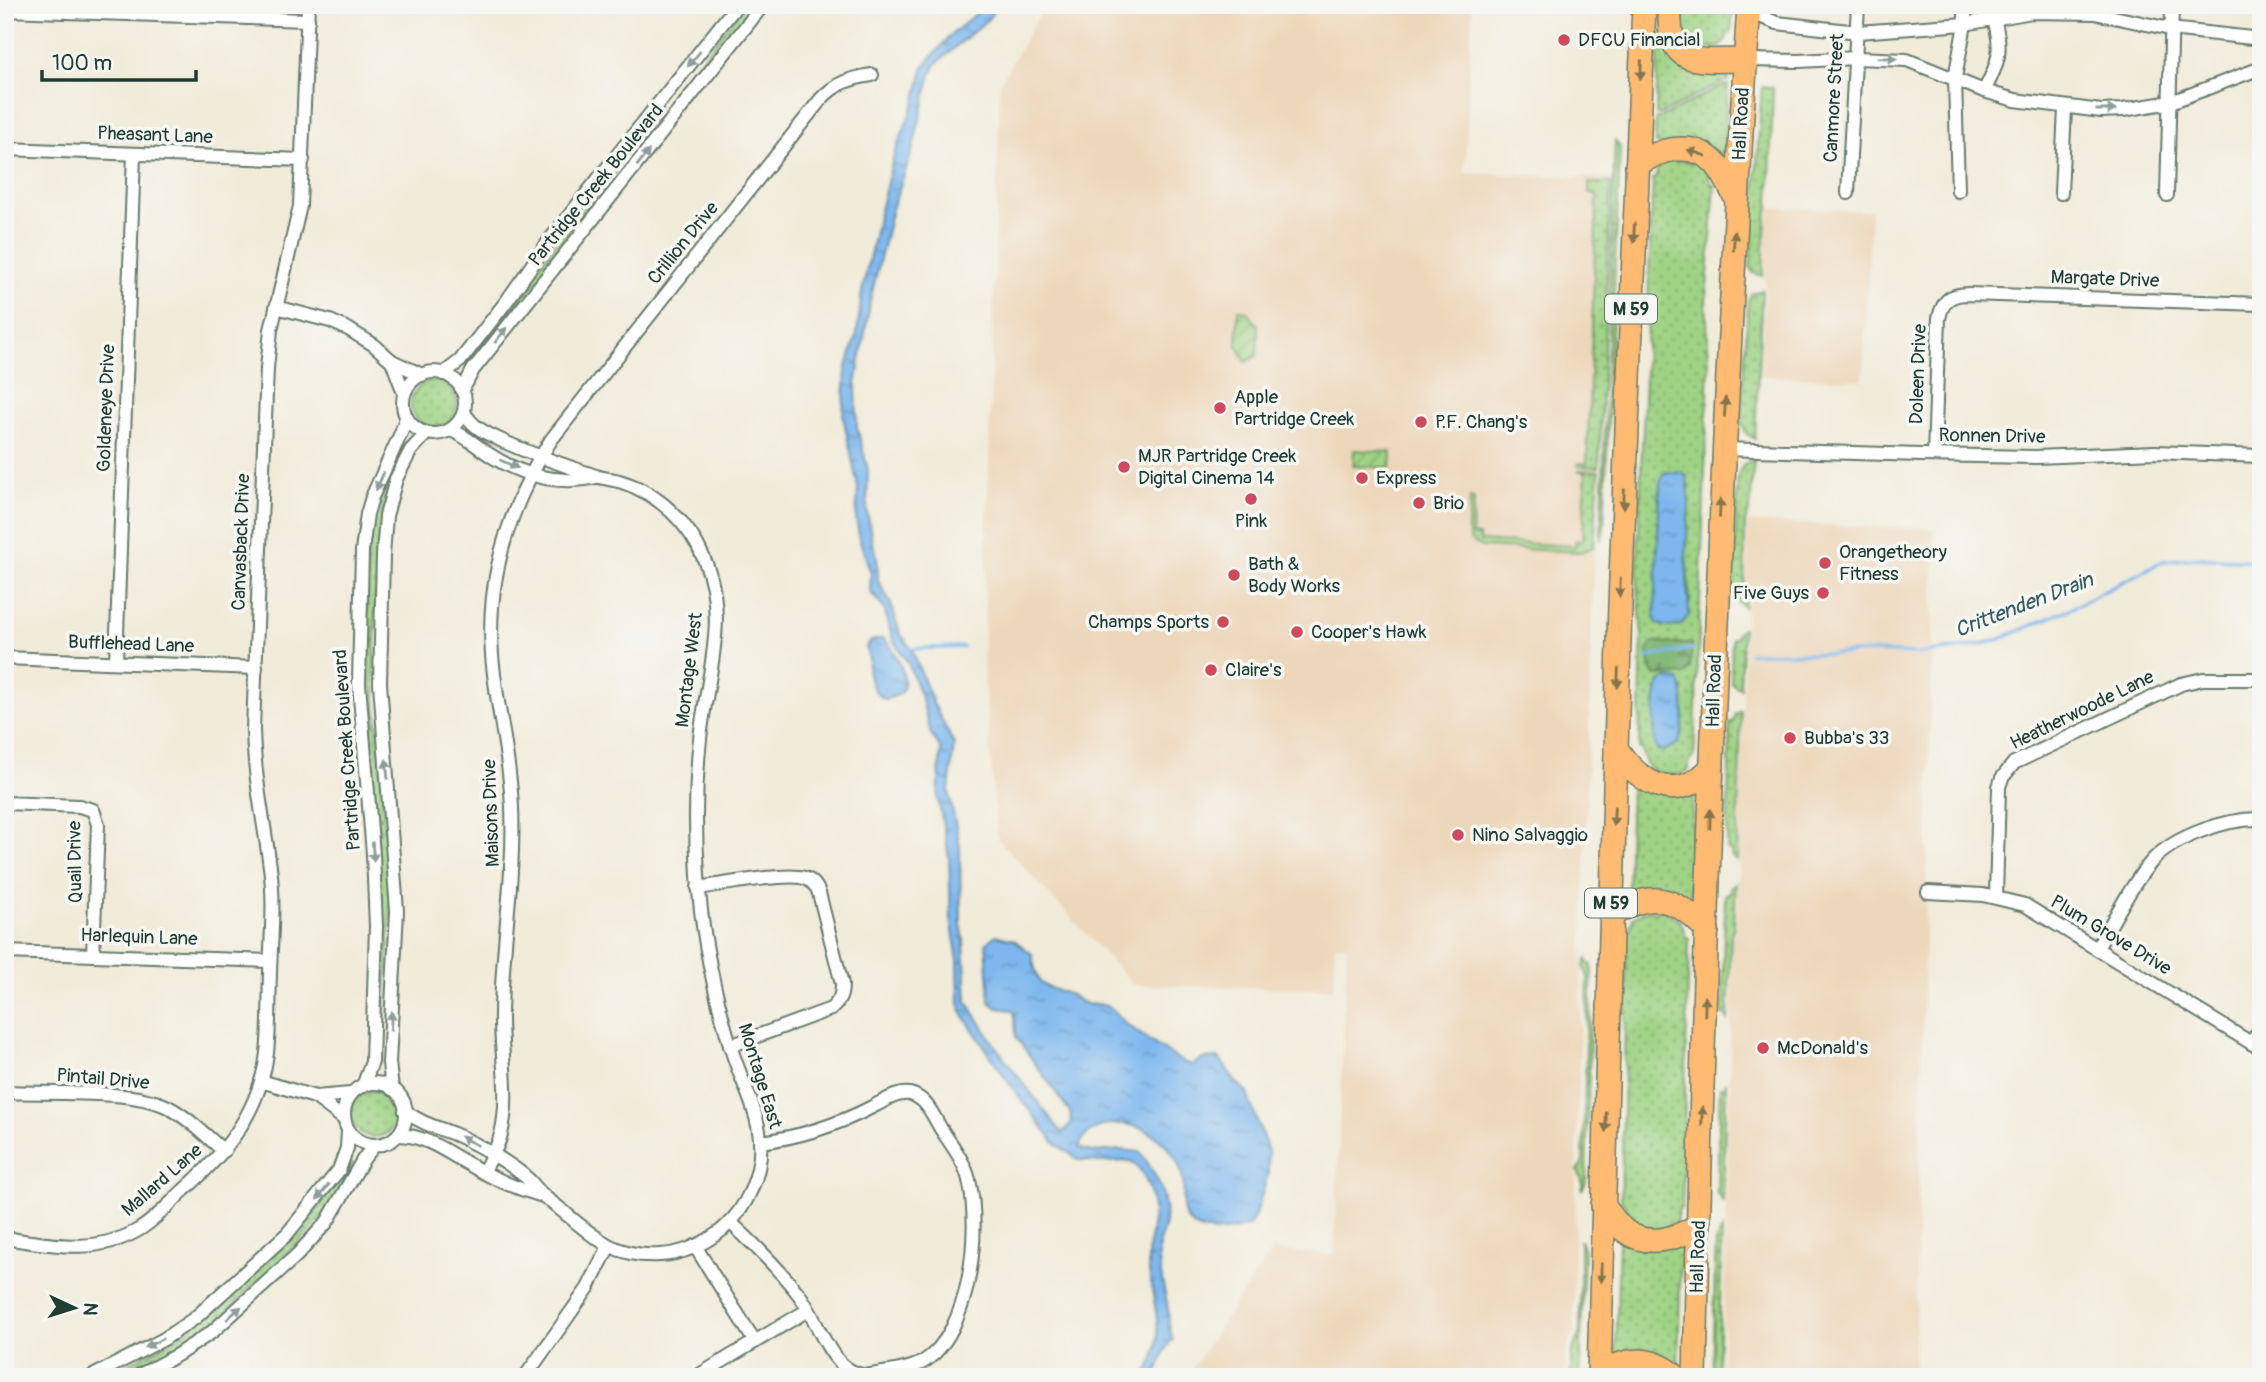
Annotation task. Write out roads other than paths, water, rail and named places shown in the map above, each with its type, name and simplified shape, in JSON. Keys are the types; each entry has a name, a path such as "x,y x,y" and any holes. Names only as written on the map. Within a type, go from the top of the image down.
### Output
{"highway":[{"name":"M 59","path":"1598,1376 1616,748 1644,5"},
{"path":"1670,5 1670,36 1681,52 1699,60 1745,60"},
{"name":"Hall Road","path":"1695,1377 1723,449 1749,6"},
{"path":"1637,165 1647,157 1669,149 1694,150 1717,165 1737,200"},
{"path":"1616,748 1631,768 1658,786 1688,785 1704,776 1712,767"},
{"path":"1611,916 1641,901 1667,901 1687,910 1707,930"},
{"path":"1603,1205 1624,1230 1641,1238 1671,1238 1688,1232 1699,1224"},
{"path":"1598,1376 1614,1366 1643,1361 1662,1367 1676,1377"}],"street":[{"name":"Canvasback Drive","path":"261,1082 267,1051 272,882 254,755 267,368 276,307 297,224 303,160 308,5"},
{"name":"Partridge Creek Boulevard","path":"443,374 460,361 549,240 737,5"},
{"name":"Partridge Creek Boulevard","path":"463,391 473,370 763,5"},
{"name":"Canmore Street","path":"1848,193 1858,5"},
{"path":"1958,191 1955,78 1965,24 1965,5"},
{"path":"2167,195 2172,5"},
{"path":"1749,6 1759,16 1777,23 1858,32 1965,24 2032,12 2067,9 2171,29 2261,39"},
{"path":"5,10 308,20"},
{"path":"1984,91 1999,58 1994,19"},
{"path":"1745,60 1907,60 1984,91 2015,100 2065,108 2123,110 2171,102 2261,68"},
{"name":"Crillion Drive","path":"540,458 821,99 836,85 849,79 872,75"},
{"path":"2061,193 2065,108"},
{"name":"Pheasant Lane","path":"5,149 303,160"},
{"name":"Goldeneye Drive","path":"116,662 134,154"},
{"name":"Margate Drive","path":"1948,298 1969,294 2261,304"},
{"name":"Doleen Drive","path":"1934,455 1939,318 1942,306 1948,298"},
{"path":"276,307 313,316 348,329 374,345 392,361 422,374"},
{"path":"392,361 404,394 403,410 406,418 418,430 438,435 456,425 464,412 463,391 455,380 443,374 422,374 411,382 404,394"},
{"name":"Montage West","path":"464,412 473,425 484,432 540,458 637,488 679,519 698,545 716,594 717,622 702,718 696,799 698,888"},
{"name":"Partridge Creek Boulevard","path":"363,1086 372,1062 376,926 359,684 362,551 369,506 406,418"},
{"name":"Montage West","path":"450,430 464,436 497,459 531,474 561,481 597,477"},
{"name":"Partridge Creek Boulevard","path":"392,1089 389,1063 397,911 380,683 383,545 386,516 396,479 411,450 426,434"},
{"name":"Ronnen Drive","path":"1723,449 2036,457 2155,452 2261,456"},
{"name":"Maisons Drive","path":"483,1172 502,1134 505,1108 501,1012 513,850 511,783 494,673 491,616 494,583 503,541 515,506 540,458"},
{"name":"Bufflehead Lane","path":"5,658 256,668"},
{"name":"Heatherwoode Lane","path":"1996,897 1999,787 2002,778 2014,763 2181,684 2203,679 2261,679"},
{"name":"Quail Drive","path":"5,803 79,806 93,810 98,824 93,955"},
{"path":"2097,948 2147,867 2163,851 2217,824 2261,819"},
{"path":"698,888 791,876 808,878 819,893 842,984 838,1003 831,1009 730,1046"},
{"name":"Montage East","path":"405,1111 418,1121 459,1136 493,1154 529,1180 543,1196 590,1235 609,1246 635,1254 669,1254 695,1246 716,1234 730,1222 752,1187 757,1173 760,1142 754,1111 730,1046 709,964 698,888"},
{"name":"Plum Grove Drive","path":"1928,892 1996,897 2025,905 2256,1046"},
{"name":"Harlequin Lane","path":"5,952 270,961"},
{"path":"2256,1046 2261,1028"},
{"path":"261,1082 315,1097 351,1094 363,1086 378,1083 392,1089 401,1098 405,1111 404,1124 398,1135 387,1143 374,1146 362,1143 315,1097"},
{"name":"Mallard Lane","path":"5,1238 86,1247 113,1241 141,1228 224,1151 248,1114 261,1082"},
{"name":"Pintail Drive","path":"5,1092 143,1099 168,1107 224,1151"},
{"path":"91,1377 178,1330 211,1305 302,1218 339,1170 347,1148 345,1106 351,1094"},
{"path":"730,1222 800,1295 836,1357 848,1370 866,1376 922,1362 934,1352 956,1322 971,1268 973,1200 969,1176 925,1102 913,1095 893,1096 825,1129 760,1142"},
{"name":"Montage East","path":"398,1135 413,1135 425,1140 483,1172 524,1191 543,1196"},
{"path":"136,1377 177,1356 212,1332 297,1255 331,1216 364,1158 374,1146"},
{"path":"525,1377 588,1288 609,1246"},
{"path":"695,1246 755,1342"},
{"path":"696,1377 808,1310"}],"water":[{"path":"986,5 997,5 989,18 936,64 931,74 912,152 892,209 871,297 856,384 857,427 868,470 867,510 877,555 878,581 954,744 949,792 960,847 961,924 967,1002 996,1047 1062,1133 1072,1122 1070,1112 1016,1037 1013,1010 997,1008 990,1002 986,943 996,935 1014,940 1032,954 1037,975 1044,985 1073,996 1081,1002 1108,1006 1134,1030 1183,1062 1192,1065 1202,1059 1219,1058 1246,1091 1268,1151 1268,1174 1250,1225 1218,1232 1201,1230 1185,1217 1184,1184 1179,1166 1165,1145 1155,1136 1132,1126 1119,1124 1097,1128 1083,1139 1079,1148 1092,1152 1140,1152 1151,1169 1163,1198 1165,1218 1159,1243 1159,1259 1173,1340 1167,1347 1154,1377 1144,1377 1152,1363 1158,1334 1148,1262 1153,1211 1145,1179 1131,1161 1079,1160 1055,1143 1011,1086 962,1013 959,1003 958,960 951,919 949,857 938,798 941,749 931,734 908,663 893,640 884,608 870,592 871,573 860,541 856,518 858,487 843,416 846,370 857,333 862,292 878,218 894,155 916,99 922,73 925,65 950,36"},
{"path":"1666,472 1683,473 1687,477 1689,504 1686,555 1689,615 1681,625 1669,627 1657,624 1655,617 1660,484"},
{"path":"883,638 896,655 904,679 900,694 885,699 872,685 866,647 871,641"},
{"path":"1673,678 1679,680 1683,694 1682,730 1678,744 1663,751 1657,750 1654,725 1657,695 1661,681"}],"waterway":[{"name":"Crittenden Drain","path":"1750,653 1916,654 1970,647 1998,640 2074,607 2163,561 2195,558 2261,561"},
{"name":"Crittenden Drain","path":"906,649 963,647"},
{"name":"Crittenden Drain","path":"1647,657 1692,649"}],"place":[{"name":"DFCU Financial","path":"1564,40"},
{"name":"Apple Partridge Creek","path":"1220,408"},
{"name":"P.F. Chang's","path":"1421,422"},
{"name":"MJR Partridge Creek Digital Cinema 14","path":"1124,467"},
{"name":"Express","path":"1362,478"},
{"name":"Pink","path":"1251,499"},
{"name":"Brio","path":"1419,503"},
{"name":"Orangetheory Fitness","path":"1825,563"},
{"name":"Bath & Body Works","path":"1234,575"},
{"name":"Five Guys","path":"1823,593"},
{"name":"Champs Sports","path":"1223,622"},
{"name":"Cooper's Hawk","path":"1297,632"},
{"name":"Claire's","path":"1211,670"},
{"name":"Bubba's 33","path":"1790,738"},
{"name":"Nino Salvaggio","path":"1458,835"},
{"name":"McDonald's","path":"1763,1048"}]}
